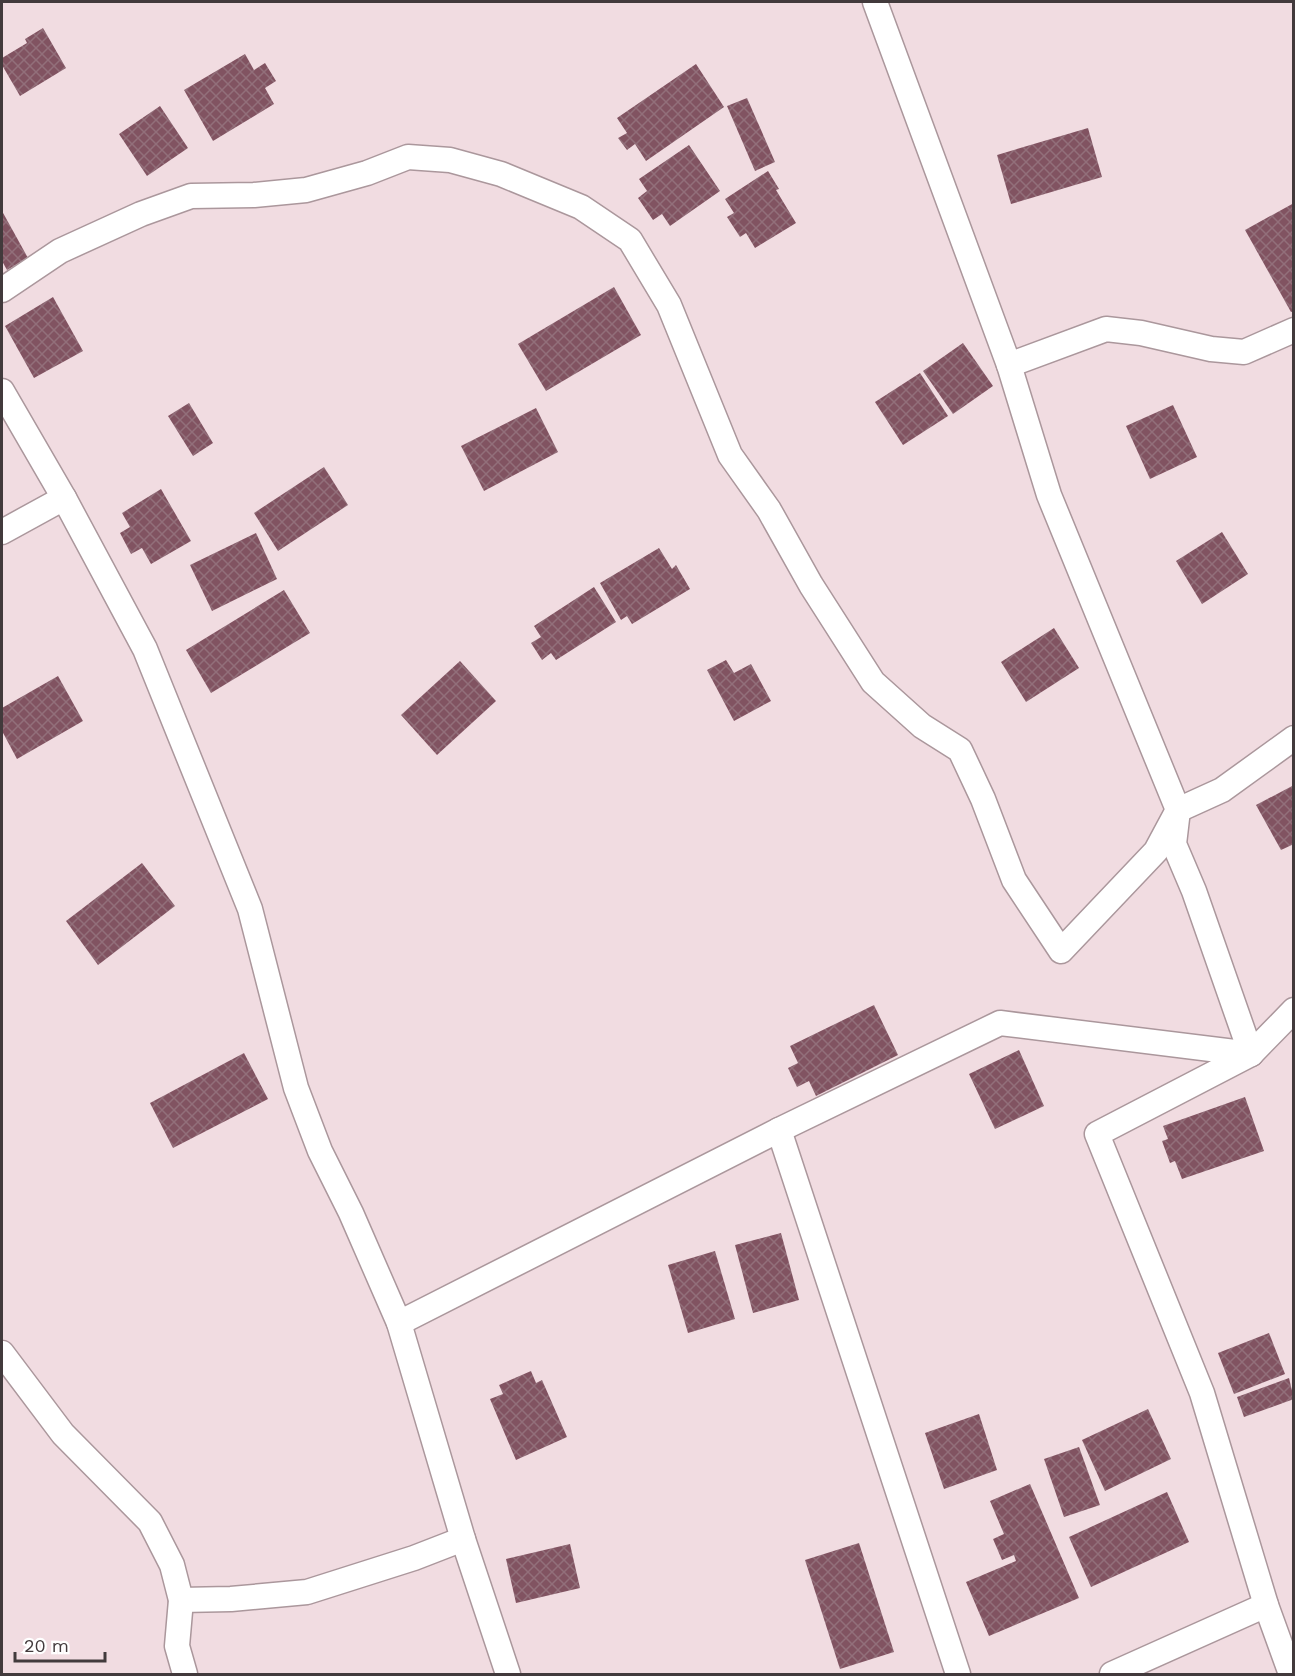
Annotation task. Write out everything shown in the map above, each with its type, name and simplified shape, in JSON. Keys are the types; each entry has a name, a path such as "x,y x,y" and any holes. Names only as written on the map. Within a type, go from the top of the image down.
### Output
{"street":[{"path":"875,2 1009,365 1049,495 1178,810 1174,844 1194,891 1251,1054"},
{"path":"2,290 60,250 141,214 191,196 254,195 306,190 368,174 408,157 450,159 501,174 581,207 630,240 669,305 730,455 769,510 811,585 873,682 922,726 960,750 983,799 1014,880 1061,951 1156,851 1178,810 1222,790 1293,738"},
{"path":"1009,365 1107,328 1141,333 1211,349 1244,352 1293,330"},
{"path":"2,391 64,498 145,649 250,909 296,1088 320,1152 351,1213 399,1323 463,1539 508,1674"},
{"path":"2,532 64,498"},
{"path":"1291,1674 1266,1605 1202,1392 1097,1134 1251,1054 1293,1010"},
{"path":"399,1323 779,1130 1000,1023 1251,1054"},
{"path":"779,1130 958,1674"},
{"path":"2,1353 63,1434 150,1522 172,1565 181,1600 177,1646 184,1674"},
{"path":"181,1600 231,1599 307,1592 414,1558 463,1539"},
{"path":"1112,1674 1266,1605"}],"building":[{"path":"43,28 66,68 20,96 2,65 2,58 27,43 25,39"},
{"path":"245,54 254,70 265,63 276,81 265,88 274,104 213,141 184,90"},
{"path":"696,64 724,107 646,161 635,144 627,150 618,138 627,133 617,118"},
{"path":"747,98 775,162 755,171 727,106"},
{"path":"160,106 188,148 147,176 119,134"},
{"path":"1088,128 1102,177 1011,204 997,155"},
{"path":"689,145 720,191 670,226 662,214 653,220 638,198 647,191 639,179"},
{"path":"768,171 779,189 776,190 796,223 755,248 746,233 740,237 727,217 734,213 725,199"},
{"path":"1294,203 1294,311 1291,312 1245,230"},
{"path":"2,211 28,258 7,270 2,261"},
{"path":"614,287 641,335 546,391 518,344"},
{"path":"53,297 83,351 34,378 5,326"},
{"path":"963,343 993,386 953,414 923,371"},
{"path":"920,373 948,416 903,445 875,402"},
{"path":"189,403 213,443 193,456 168,416"},
{"path":"1173,405 1197,457 1150,479 1126,426"},
{"path":"536,408 558,452 484,491 461,446"},
{"path":"324,467 348,505 278,551 254,513"},
{"path":"161,489 191,541 151,564 142,548 131,554 120,533 130,527 122,513"},
{"path":"1222,532 1248,574 1202,604 1176,561"},
{"path":"256,533 277,579 212,611 190,565"},
{"path":"659,548 672,569 676,565 690,589 632,624 627,616 621,620 600,583"},
{"path":"594,587 616,622 556,660 551,653 542,660 531,643 541,637 534,626"},
{"path":"284,590 310,633 211,693 186,650"},
{"path":"1054,628 1079,668 1026,702 1001,662"},
{"path":"726,660 734,673 751,664 771,701 734,721 707,670"},
{"path":"460,661 496,701 437,755 401,715"},
{"path":"58,676 83,721 17,759 2,731 2,708"},
{"path":"1294,785 1294,844 1281,850 1256,805"},
{"path":"142,863 175,906 98,965 66,921"},
{"path":"874,1005 898,1055 816,1096 809,1081 797,1087 788,1068 798,1063 790,1046"},
{"path":"1019,1050 1044,1106 995,1129 969,1074"},
{"path":"244,1053 268,1099 173,1148 150,1103"},
{"path":"1245,1097 1264,1151 1182,1179 1175,1161 1170,1163 1162,1141 1168,1139 1163,1126"},
{"path":"781,1233 799,1300 753,1313 735,1245"},
{"path":"715,1251 735,1319 688,1333 668,1265"},
{"path":"1269,1333 1285,1374 1234,1394 1218,1353"},
{"path":"531,1371 536,1383 542,1380 567,1437 516,1460 490,1399 503,1394 499,1385"},
{"path":"1289,1378 1294,1399 1244,1417 1237,1397"},
{"path":"1148,1409 1171,1459 1105,1491 1082,1440"},
{"path":"979,1414 997,1470 944,1489 925,1433"},
{"path":"1079,1447 1100,1505 1064,1517 1044,1459"},
{"path":"1030,1484 1079,1598 989,1636 966,1582 1016,1561 1014,1555 1002,1560 993,1539 1004,1534 990,1501"},
{"path":"1167,1492 1189,1542 1091,1587 1069,1537"},
{"path":"859,1543 894,1652 840,1669 805,1560"},
{"path":"570,1544 580,1588 516,1603 506,1559"}]}
